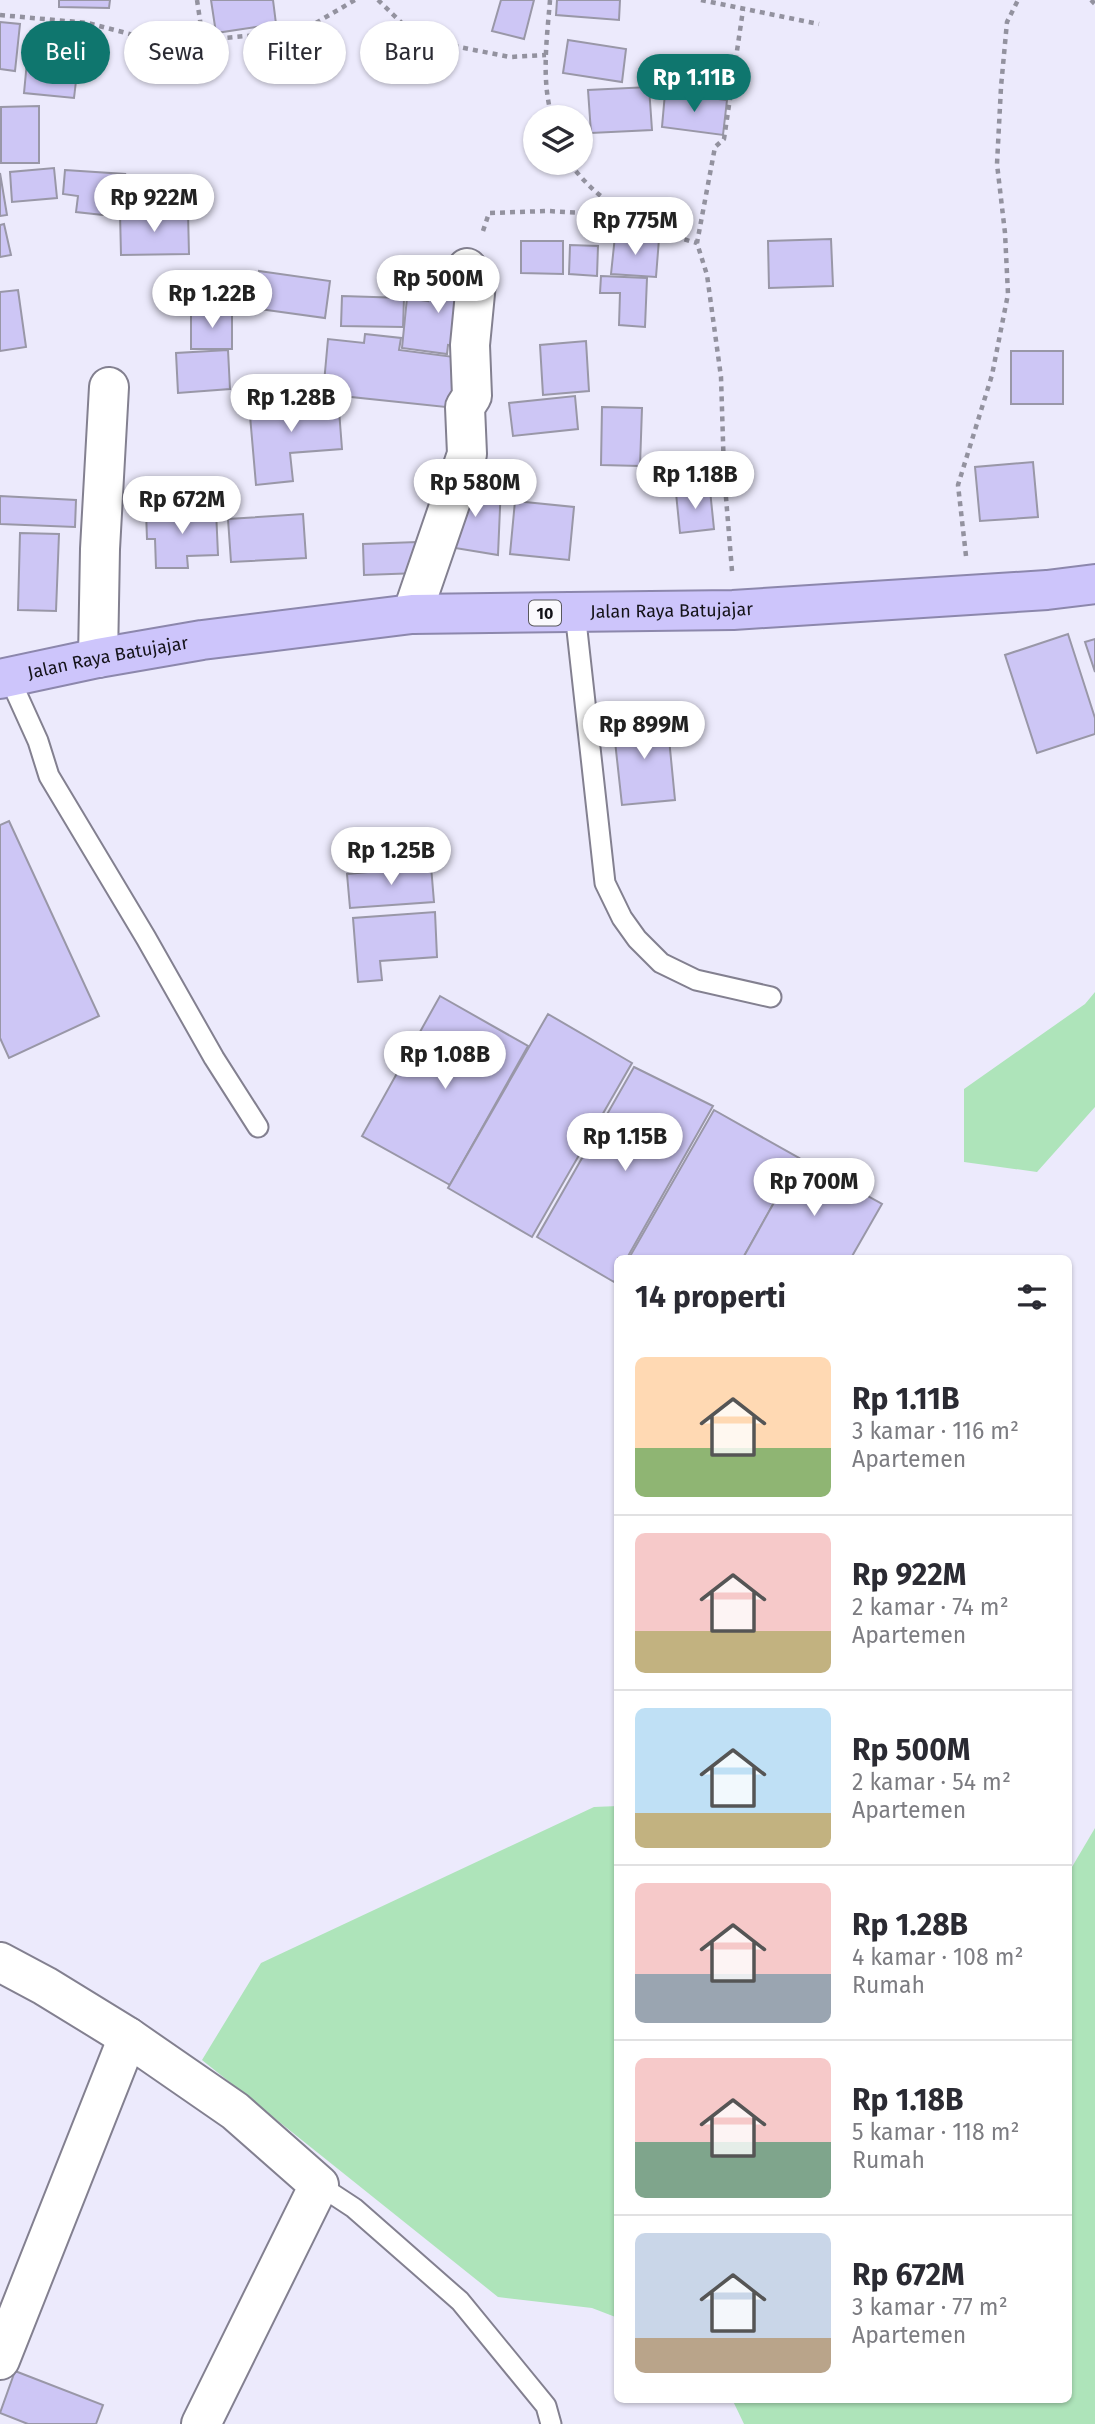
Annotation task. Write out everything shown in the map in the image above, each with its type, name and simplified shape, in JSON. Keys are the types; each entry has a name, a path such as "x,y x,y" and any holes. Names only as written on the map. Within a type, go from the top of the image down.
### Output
{"highway":[{"name":"Jalan Raya Batujajar","path":"4,678 202,640 412,614 733,610 1095,584"}],"street":[{"path":"412,614 467,454 465,407 472,396 470,345 476,283 467,268"},
{"path":"98,658 100,549 109,387"},
{"path":"0,1962 128,2037 235,2110 319,2185 201,2424"},
{"path":"0,2360 128,2037"}],"lane":[{"path":"575,612 605,883 621,918 661,963 696,980 771,998"},
{"path":"4,678 38,741 49,776 214,1058 258,1127"},
{"path":"319,2185 354,2208 460,2301 546,2406 551,2424"}],"path":[{"path":"197,0 200,21"},
{"path":"229,38 314,24 355,0"},
{"path":"378,0 408,29 454,46 510,57 546,55"},
{"path":"548,105 546,55 550,0"},
{"path":"701,0 819,24"},
{"path":"970,595 958,485 992,375 1008,294 1005,233 997,164 1007,22 1018,0"},
{"path":"1091,0 1095,4"},
{"path":"733,610 721,377 707,275 697,243 715,147 724,139 743,10"},
{"path":"0,15 88,23 124,32"},
{"path":"578,175 583,182 611,203 663,233 697,243"},
{"path":"467,268 489,213 548,211 603,214 611,203"}],"green space":[{"path":"1095,992 1095,1107 1037,1172 964,1162 964,1089 1085,1004"},
{"path":"614,1806 614,2316 592,2308 498,2297 202,2060 261,1963 594,1807"},
{"path":"1095,1828 1095,2424 744,2424 734,2403 1072,2403 1072,1867"}],"building":[{"path":"59,0 110,0 109,8 59,7"},
{"path":"211,0 273,0 276,21 243,21 243,29 229,31 229,21 214,21"},
{"path":"501,0 534,0 524,39 492,31"},
{"path":"557,0 620,0 619,20 556,15"},
{"path":"0,22 20,24 15,71 0,69"},
{"path":"568,40 626,49 622,82 563,73"},
{"path":"25,84 76,84 74,98 24,93"},
{"path":"649,87 652,130 593,133 593,105 589,105 588,90"},
{"path":"665,93 727,100 723,135 662,127"},
{"path":"39,106 39,163 1,163 1,107"},
{"path":"54,168 57,198 12,202 10,172"},
{"path":"65,170 125,174 112,216 76,212 78,196 63,194"},
{"path":"0,173 7,215 0,216"},
{"path":"188,212 189,254 121,255 120,213"},
{"path":"4,224 11,255 0,257 0,225"},
{"path":"615,236 659,239 656,277 611,274"},
{"path":"831,239 833,286 769,288 768,241"},
{"path":"521,241 563,241 563,274 521,273"},
{"path":"570,245 598,246 597,276 569,274"},
{"path":"432,269 466,273 465,348 448,345 447,354 402,348 407,298 428,301"},
{"path":"259,271 330,281 325,318 253,308"},
{"path":"601,276 647,278 645,327 619,325 620,293 600,293"},
{"path":"18,290 26,347 0,351 0,292"},
{"path":"342,296 404,298 403,327 341,326"},
{"path":"191,311 232,311 232,349 191,349"},
{"path":"365,334 401,338 399,350 462,358 455,408 323,394 328,339 364,343"},
{"path":"586,341 589,391 543,395 540,345"},
{"path":"228,350 230,389 178,393 176,353"},
{"path":"1011,351 1063,351 1063,404 1011,404"},
{"path":"575,396 578,429 513,436 509,403"},
{"path":"338,397 342,449 290,453 293,481 256,485 249,404"},
{"path":"602,407 642,408 640,466 601,465"},
{"path":"1033,462 1038,517 980,521 975,467"},
{"path":"458,484 501,485 498,555 443,546"},
{"path":"710,490 714,529 680,533 676,493"},
{"path":"0,496 76,500 75,527 0,524"},
{"path":"515,501 574,507 569,560 510,554"},
{"path":"216,510 218,555 187,556 188,568 156,568 155,539 147,539 146,511"},
{"path":"303,514 306,558 231,562 228,519"},
{"path":"20,533 59,534 56,611 18,610"},
{"path":"417,542 419,573 364,575 363,544"},
{"path":"1068,634 1095,718 1095,734 1037,753 1005,655"},
{"path":"1095,639 1095,672 1085,642"},
{"path":"667,718 675,800 622,805 613,723"},
{"path":"9,821 99,1016 9,1058 0,1038 0,825"},
{"path":"427,828 430,854 349,863 346,836"},
{"path":"431,866 434,902 350,908 347,874"},
{"path":"435,912 437,957 380,961 382,980 358,982 353,918"},
{"path":"440,996 528,1046 450,1185 362,1136"},
{"path":"548,1014 632,1063 532,1237 448,1188"},
{"path":"634,1067 713,1106 629,1255 614,1255 614,1282 537,1237"},
{"path":"714,1110 799,1158 745,1255 631,1255"},
{"path":"799,1158 882,1204 853,1255 745,1255"},
{"path":"15,2371 103,2405 96,2424 28,2424 0,2413"}]}
